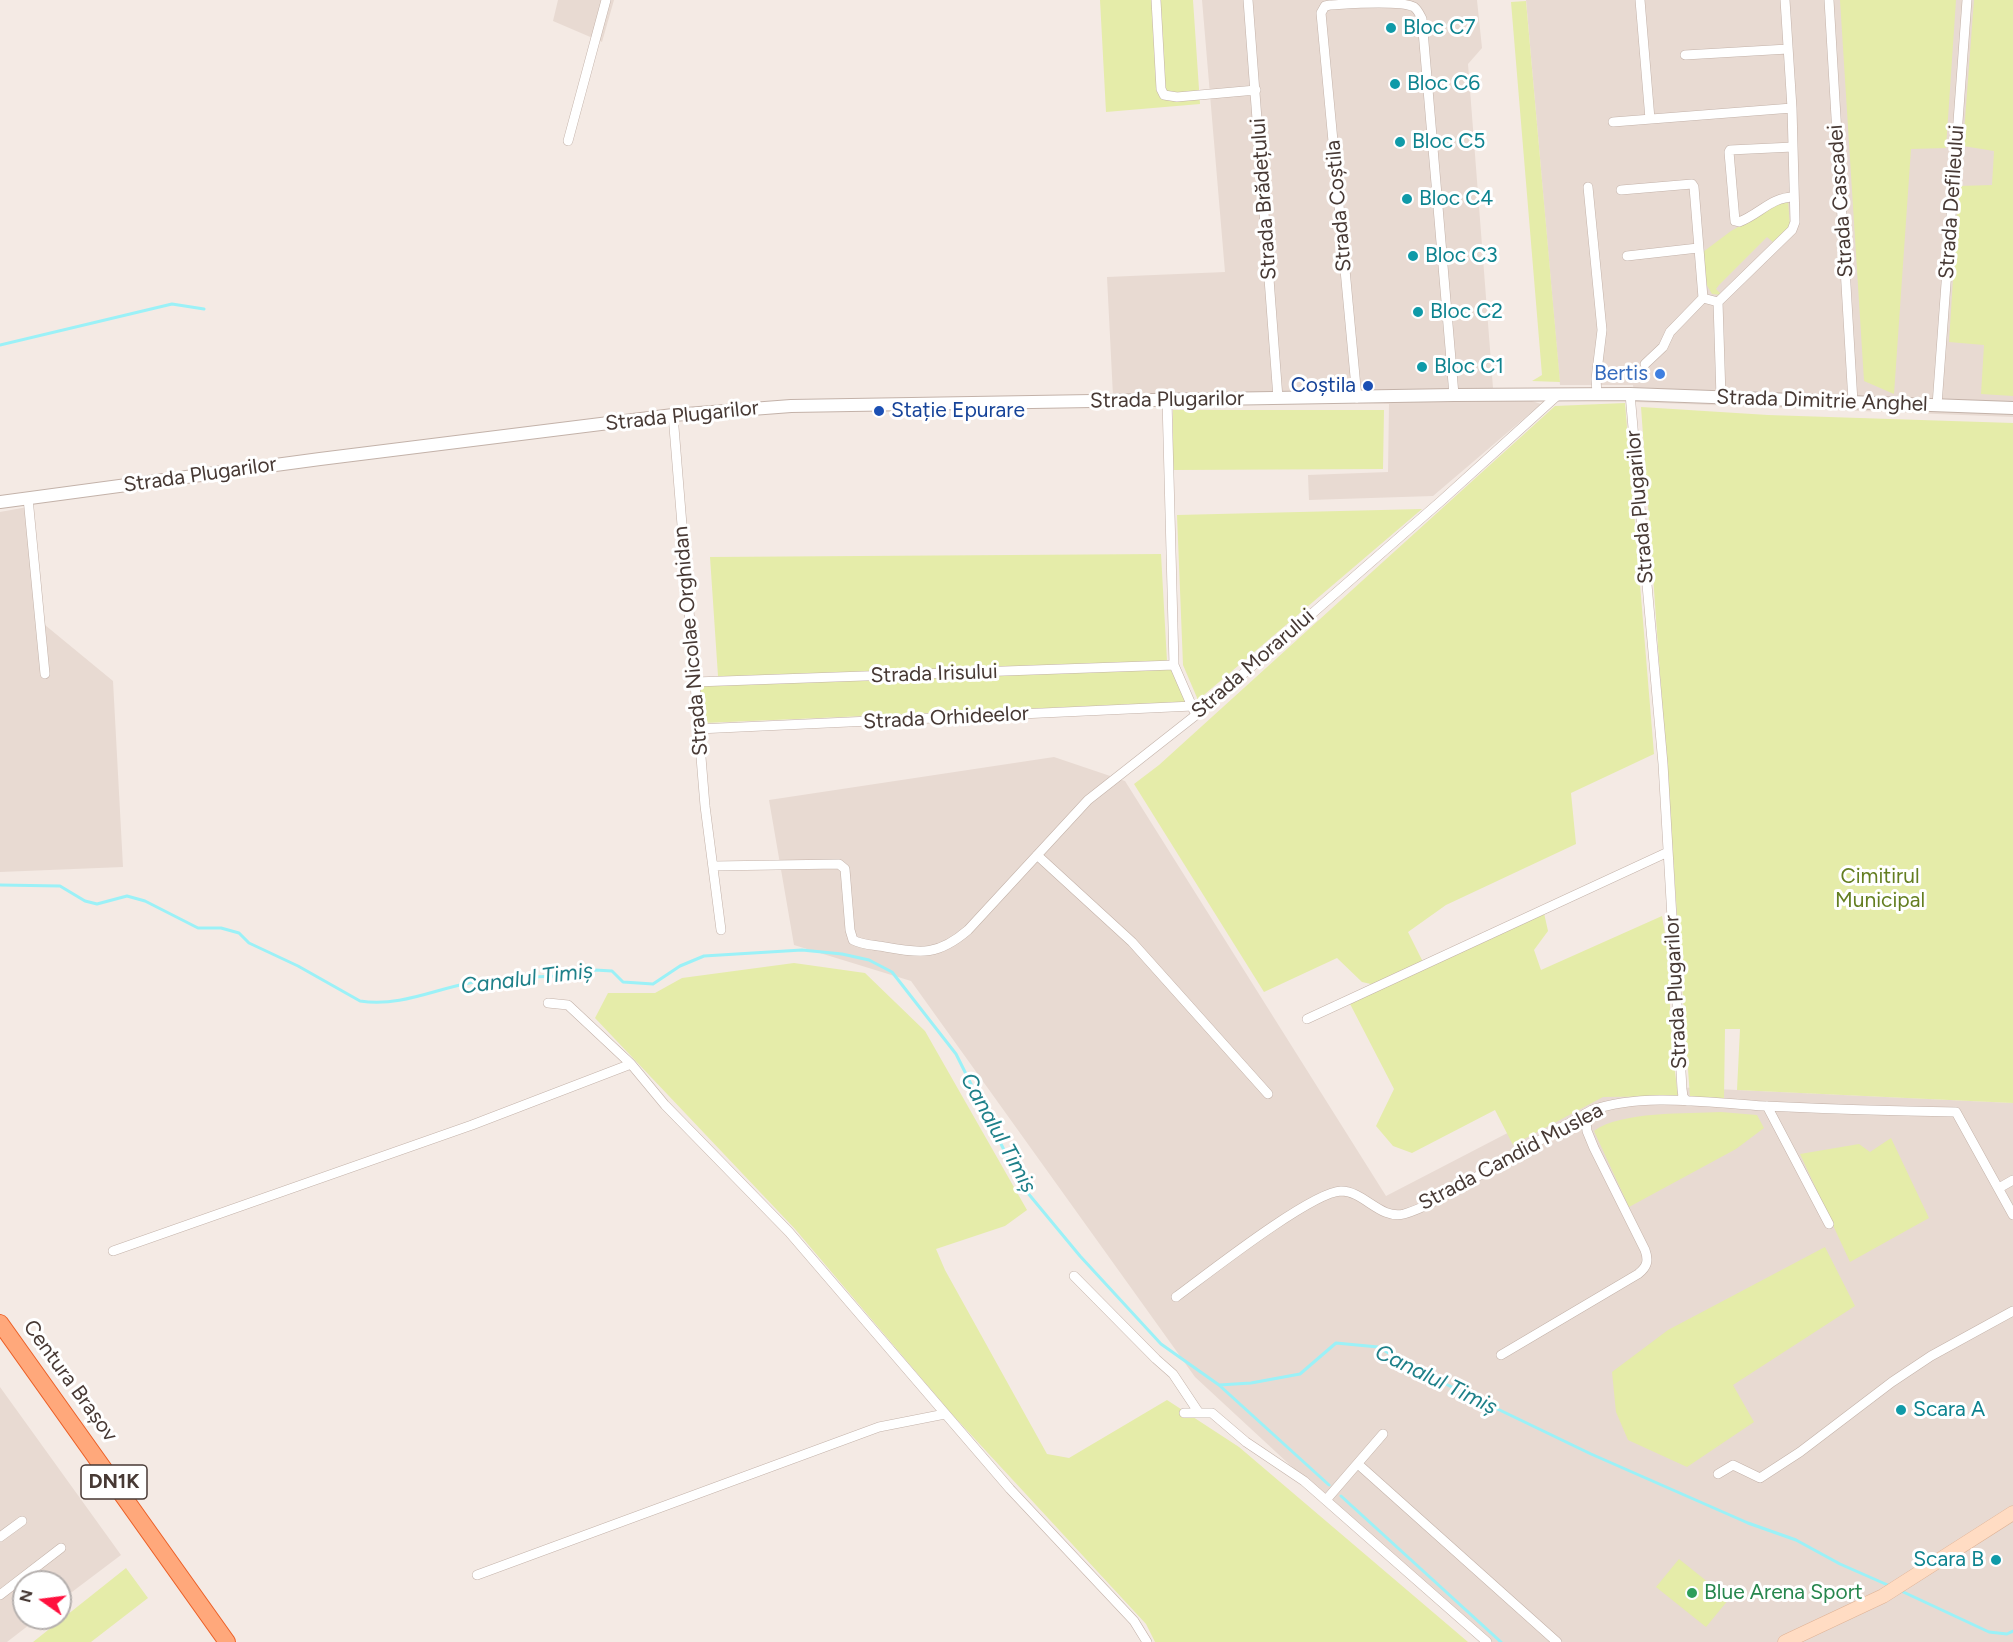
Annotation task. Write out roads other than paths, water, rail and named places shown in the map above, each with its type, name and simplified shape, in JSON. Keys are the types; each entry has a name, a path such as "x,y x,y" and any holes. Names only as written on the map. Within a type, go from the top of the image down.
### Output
{"highway":[{"name":"Centura Brașov","path":"0,1323 227,1642"},
{"name":"Centura Brașov","path":"0,1341 216,1642"}],"main road":[{"path":"1785,1642 1883,1596 2013,1513"}],"street":[{"path":"568,141 606,0"},
{"path":"1156,0 1161,89 1164,95 1177,97 1256,90"},
{"name":"Strada Brădețului","path":"1248,0 1278,398"},
{"path":"1640,0 1650,119"},
{"path":"1721,397 1718,302 1792,230 1795,222 1792,108 1785,0"},
{"name":"Strada Cascadei","path":"1829,0 1853,402"},
{"name":"Strada Defileului","path":"1937,405 1967,0"},
{"name":"Strada Coștila","path":"1357,398 1321,13 1325,6 1330,5 1400,2 1416,8 1422,19 1454,395"},
{"path":"1685,55 1788,49"},
{"path":"1613,122 1792,108"},
{"path":"1793,147 1730,150 1729,152 1735,221 1739,222 1758,213 1778,198 1794,197"},
{"path":"1621,190 1692,184 1694,188 1702,298 1670,332 1663,347 1645,364"},
{"path":"1588,187 1602,330 1596,379 1597,394"},
{"path":"1626,256 1698,248"},
{"path":"1702,298 1718,302"},
{"name":"Strada Morarului","path":"714,866 839,864 845,869 851,936 856,942 909,952 926,952 940,949 955,941 968,930 1088,800 1450,493 1559,394"},
{"name":"Strada Dimitrie Anghel","path":"1630,394 2013,408"},
{"name":"Strada Plugarilor","path":"0,502 309,460 722,410 842,404 1630,394 1663,764 1682,1089 1683,1097 1687,1101"},
{"path":"1167,400 1174,665 1194,710"},
{"name":"Strada Nicolae Orghidan","path":"673,415 705,806 721,930"},
{"path":"28,498 45,674"},
{"name":"Strada Irisului","path":"695,682 1174,665"},
{"name":"Strada Orhideelor","path":"698,729 1194,710"},
{"path":"1308,1019 1668,852"},
{"path":"1037,855 1132,942 1269,1094"},
{"path":"548,1003 568,1005 631,1064 665,1105 796,1240 1010,1489 1134,1622 1147,1642"},
{"path":"113,1251 472,1125 631,1064"},
{"name":"Strada Candid Muslea","path":"1176,1297 1299,1209 1322,1196 1342,1191 1352,1193 1384,1212 1402,1215 1439,1198 1585,1114 1621,1102 1687,1101 1956,1112 1999,1188"},
{"path":"1767,1106 1829,1224"},
{"path":"1501,1355 1638,1274 1645,1269 1647,1264 1646,1250 1590,1139 1585,1114"},
{"path":"2013,1180 1999,1188 2013,1215"},
{"path":"1074,1276 1173,1374 1198,1413"},
{"path":"1718,1474 1732,1465 1760,1478 1800,1452 1892,1382 1931,1356 2013,1311"},
{"path":"1184,1413 1212,1413 1246,1442 1304,1481 1487,1642"},
{"path":"477,1575 879,1427 945,1414"},
{"path":"1326,1500 1383,1434"},
{"path":"1358,1464 1557,1642"},
{"path":"0,1537 22,1521"},
{"path":"0,1594 62,1548"}],"waterway":[{"path":"0,345 172,304 204,309"},
{"name":"Canalul Timiș","path":"0,885 60,886 85,901 97,904 127,896 145,901 198,928 221,928 239,933 249,943 298,966 360,1001 390,1002 474,982 585,975 595,970 612,971 623,982 653,984 680,966 704,956 802,950 842,954 869,960 892,972 956,1054 1022,1186 1080,1256 1161,1344 1219,1385 1251,1383 1300,1374 1336,1343 1378,1347 1429,1376 1591,1454 1748,1523 1796,1540 1840,1564 1890,1586"},
{"path":"1219,1385 1329,1485"},
{"path":"1341,1496 1501,1642"},
{"name":"Canalul Timiș","path":"1899,1590 1989,1632 2007,1634 2013,1631"}],"place":[{"name":"Bloc C7","path":"1391,28"},
{"name":"Bloc C6","path":"1395,84"},
{"name":"Bloc C5","path":"1400,142"},
{"name":"Bloc C4","path":"1407,199"},
{"name":"Bloc C3","path":"1413,256"},
{"name":"Bloc C2","path":"1418,312"},
{"name":"Bloc C1","path":"1422,367"},
{"name":"Bertis","path":"1660,374"},
{"name":"Coștila","path":"1368,386"},
{"name":"Stație Epurare","path":"879,411"},
{"name":"Scara A","path":"1901,1410"},
{"name":"Scara B","path":"1996,1560"},
{"name":"Blue Arena Sport","path":"1692,1593"}],"park label":[{"name":"Cimitirul Municipal","path":"1880,889"}]}
